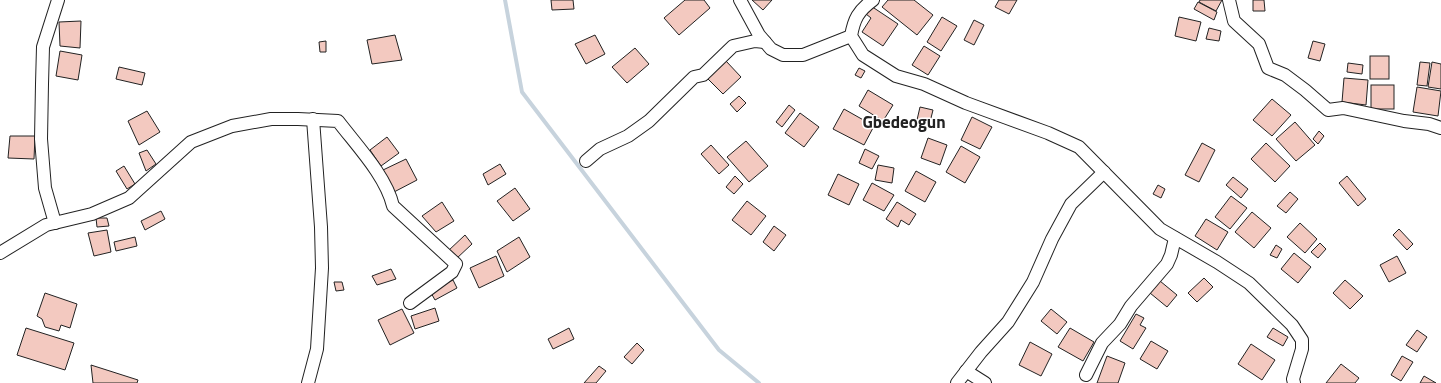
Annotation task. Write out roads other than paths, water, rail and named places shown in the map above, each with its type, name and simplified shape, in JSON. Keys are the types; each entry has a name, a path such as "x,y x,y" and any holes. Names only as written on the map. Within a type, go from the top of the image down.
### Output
{"street":[{"path":"55,223 45,188 41,139 43,47 58,0"},
{"path":"740,0 759,35 771,49 783,55 803,55 851,36"},
{"path":"873,0 862,8 853,21 851,36 862,55 896,76 924,84 966,103 1048,133 1079,147 1160,230 1217,262 1249,283 1292,325 1302,340 1302,349 1293,379 1294,383"},
{"path":"1229,0 1234,21 1259,44 1268,68 1285,75 1328,110 1343,108 1404,121 1429,124 1441,128"},
{"path":"586,161 600,149 628,136 649,121 694,77 703,75 733,46 755,41 765,42"},
{"path":"0,253 46,225 92,214 129,198 191,142 232,126 271,119 338,121 380,177 390,193 393,206 456,264 452,272 410,303"},
{"path":"308,383 317,349 322,268 321,227 313,120"},
{"path":"957,383 981,352 1008,322 1033,282 1052,239 1071,204 1104,172"},
{"path":"1086,375 1102,343 1120,324 1131,306 1167,264 1175,238"},
{"path":"966,371 985,383"}],"waterway":[{"path":"505,0 522,92 719,350 759,383"}],"district":[{"name":"Gbedeogun","path":"904,122"}]}
